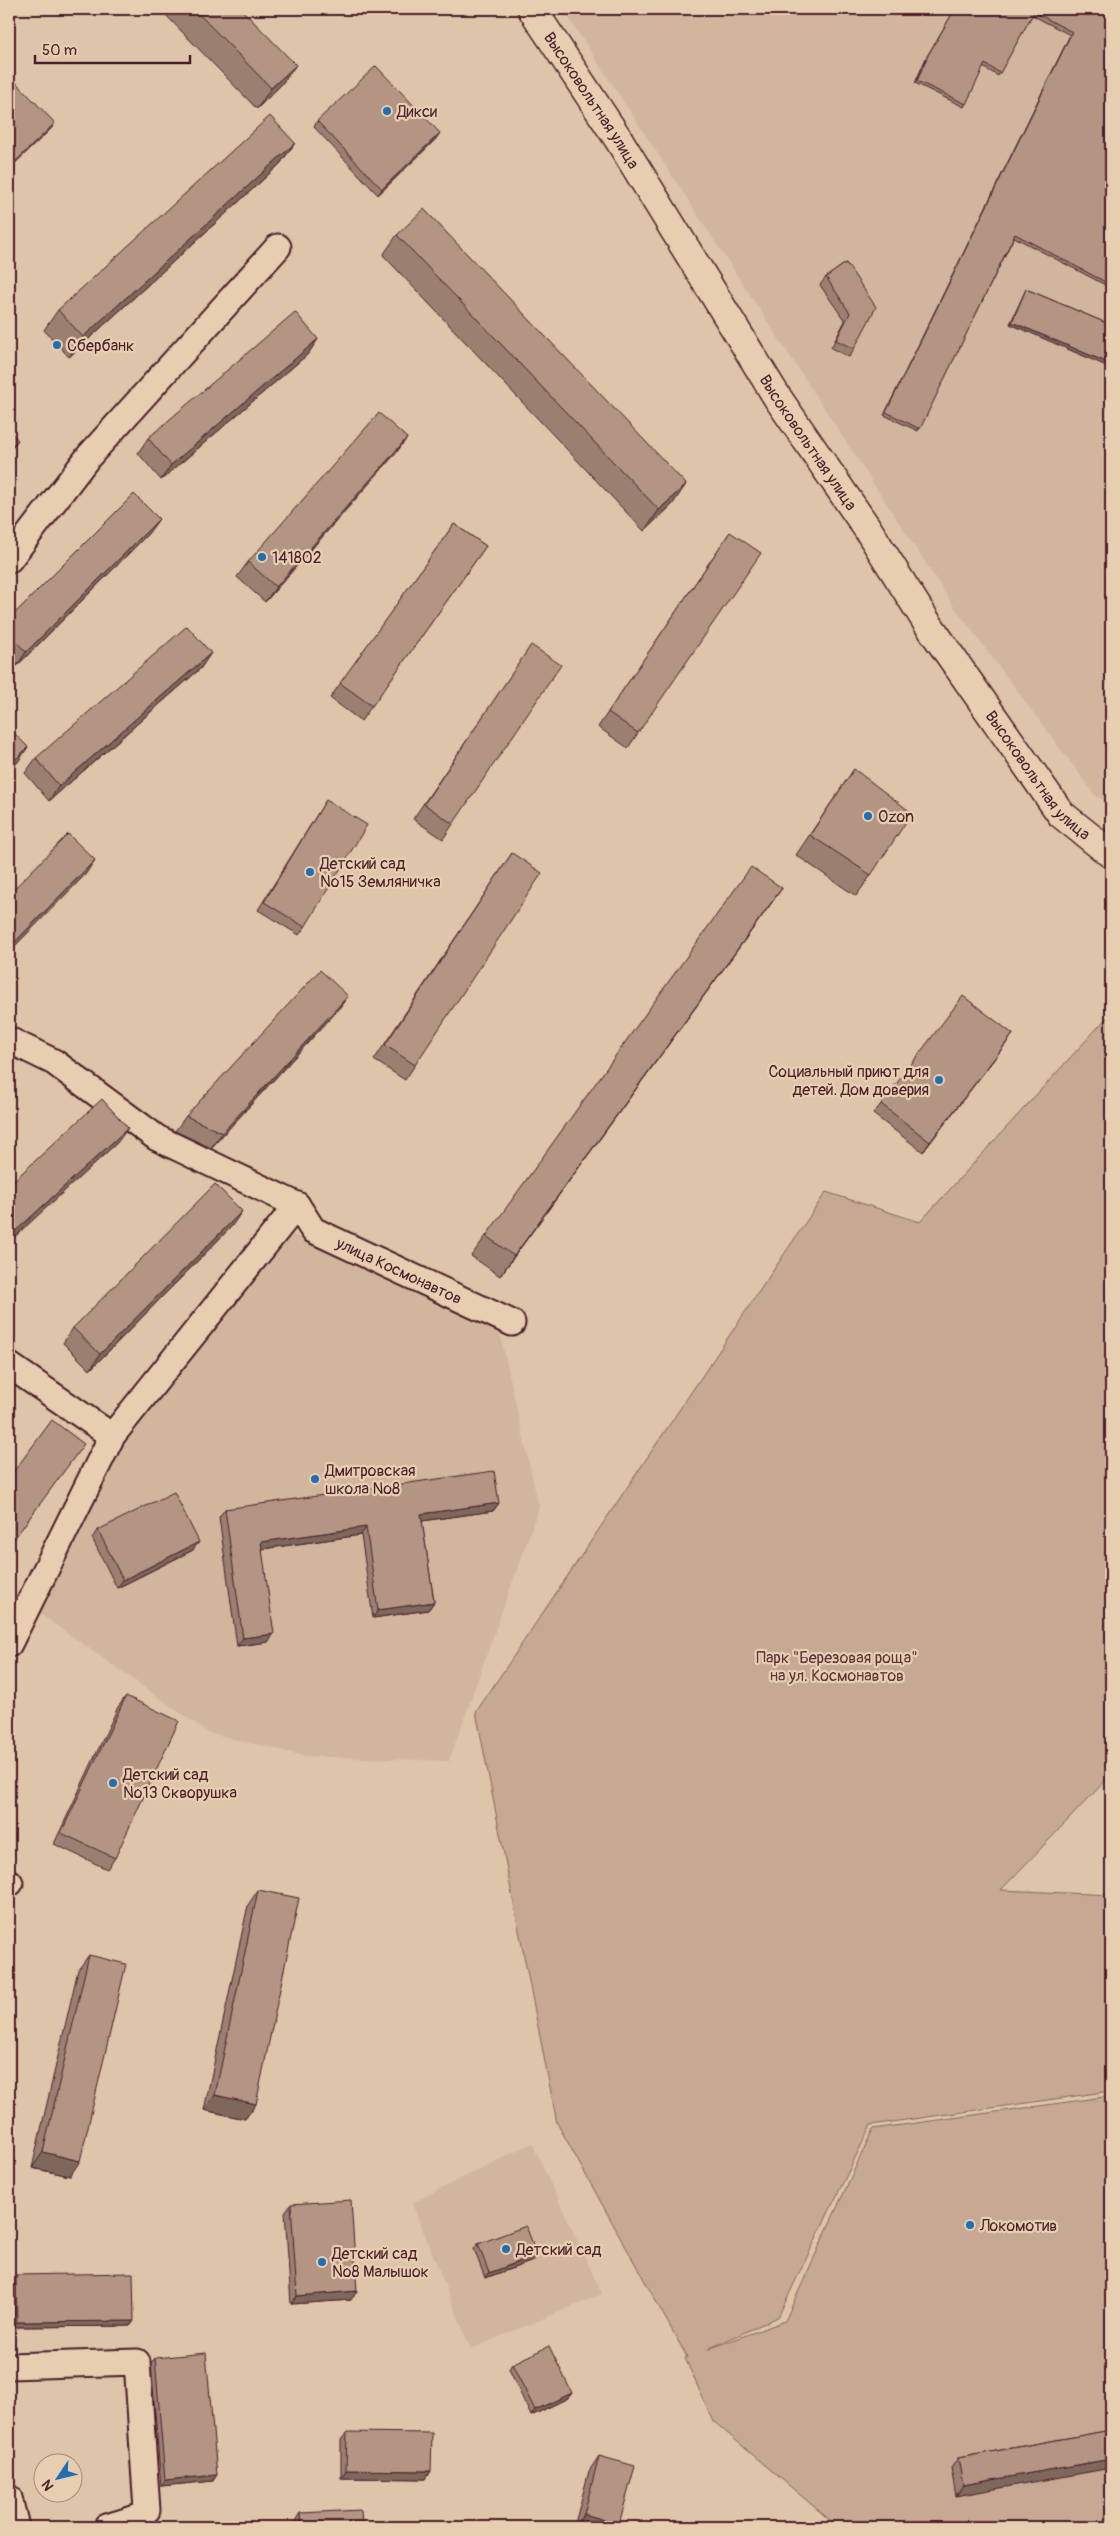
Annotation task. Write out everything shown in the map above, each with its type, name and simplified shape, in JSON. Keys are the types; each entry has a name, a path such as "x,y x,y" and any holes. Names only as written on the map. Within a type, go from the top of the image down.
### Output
{"main road":[{"name":"Высоковольтная улица","path":"532,9 619,140 777,397 867,528 930,626 1061,814 1111,854"}],"street":[{"path":"9,560 89,456 278,247"},
{"path":"9,1040 54,1062 157,1138 297,1206 112,1436 9,1644"},
{"name":"улица Космонавтов","path":"297,1206 313,1230 512,1323"},
{"path":"9,1365 112,1436"},
{"path":"9,2366 138,2362 147,2510 140,2517 108,2527"},
{"path":"9,2498 16,2527"}],"shaded area":[{"path":"563,9 1111,9 1111,804 1095,795 953,605"},
{"name":"Дмитровская школа №8","path":"289,1233 500,1333 539,1507 449,1761 305,1756 209,1733 36,1611 113,1450"},
{"name":"Детский сад","path":"532,2143 602,2294 471,2349 412,2203"}],"green space":[{"name":"Парк \"Березовая роща\" на ул. Космонавтов","path":"1111,1013 1111,1775 1001,1890 1111,1895 1111,2091 871,2125 778,2317 708,2349 785,2321 873,2129 1111,2096 1111,2527 838,2527 713,2421 685,2358 687,2357 557,2123 476,1712 826,1192 920,1222"}],"building":[{"path":"194,9 241,9 296,65 271,88"},
{"path":"955,9 1111,9 1111,285 1015,234 920,429 886,412 1072,32 1034,12 1000,73 985,64 966,104 917,81 928,55"},
{"path":"376,66 440,133 382,189 317,121"},
{"path":"9,75 55,123 9,168"},
{"path":"270,116 295,143 83,337 58,310"},
{"path":"424,209 686,484 659,510 397,235"},
{"path":"846,263 876,307 854,349 836,340 850,313 826,277"},
{"path":"1026,289 1111,325 1111,364 1012,322"},
{"path":"295,312 318,339 171,465 148,438"},
{"path":"379,413 407,438 276,587 248,562"},
{"path":"9,430 18,440 9,448"},
{"path":"134,494 159,519 26,652 9,634 9,619"},
{"path":"454,524 486,546 372,706 340,683"},
{"path":"730,532 761,553 638,733 608,712"},
{"path":"187,626 211,653 59,786 36,758"},
{"path":"531,645 561,665 453,824 424,804"},
{"path":"9,728 28,747 9,766"},
{"path":"854,769 912,813 871,875 810,835"},
{"name":"Детский сад №15 Земляничка","path":"326,800 367,825 305,927 264,902"},
{"path":"68,834 95,860 9,948 9,894"},
{"path":"512,853 542,873 415,1065 385,1045"},
{"path":"751,867 782,888 514,1256 486,1236"},
{"path":"320,970 348,996 222,1133 186,1116"},
{"name":"Социальный приют для детей. Дом доверия","path":"963,996 1013,1034 930,1142 881,1104"},
{"path":"102,1099 128,1128 9,1237 9,1185"},
{"path":"215,1184 242,1211 100,1354 73,1328"},
{"path":"52,1420 84,1444 9,1546 9,1478"},
{"path":"494,1471 499,1503 421,1514 434,1602 378,1610 366,1527 261,1542 274,1634 243,1638 225,1509"},
{"path":"174,1492 199,1542 123,1580 98,1530"},
{"path":"126,1696 179,1721 115,1858 61,1833"},
{"path":"258,1890 299,1898 256,2104 215,2095"},
{"path":"89,1955 126,1964 80,2161 43,2152"},
{"path":"351,2200 357,2291 297,2296 291,2204"},
{"path":"526,2226 537,2255 489,2273 478,2244"},
{"path":"133,2273 134,2321 17,2322 16,2275"},
{"path":"549,2346 572,2393 535,2410 512,2364"},
{"path":"206,2353 217,2475 165,2480 155,2358"},
{"path":"1111,2430 1111,2459 963,2485 958,2458"},
{"path":"347,2432 432,2433 431,2471 346,2470"},
{"path":"599,2456 635,2466 619,2524 584,2514"},
{"path":"361,2510 362,2527 301,2527 300,2513"}],"place":[{"name":"Дикси","path":"387,111"},
{"name":"Сбербанк","path":"57,345"},
{"name":"141802","path":"262,557"},
{"name":"Ozon","path":"868,816"},
{"name":"Детский сад №15 Земляничка","path":"310,872"},
{"name":"Социальный приют для детей. Дом доверия","path":"939,1080"},
{"name":"Дмитровская школа №8","path":"315,1479"},
{"name":"Детский сад №13 Скворушка","path":"113,1783"},
{"name":"Локомотив","path":"970,2225"},
{"name":"Детский сад","path":"506,2249"},
{"name":"Детский сад №8 Малышок","path":"322,2262"}]}
